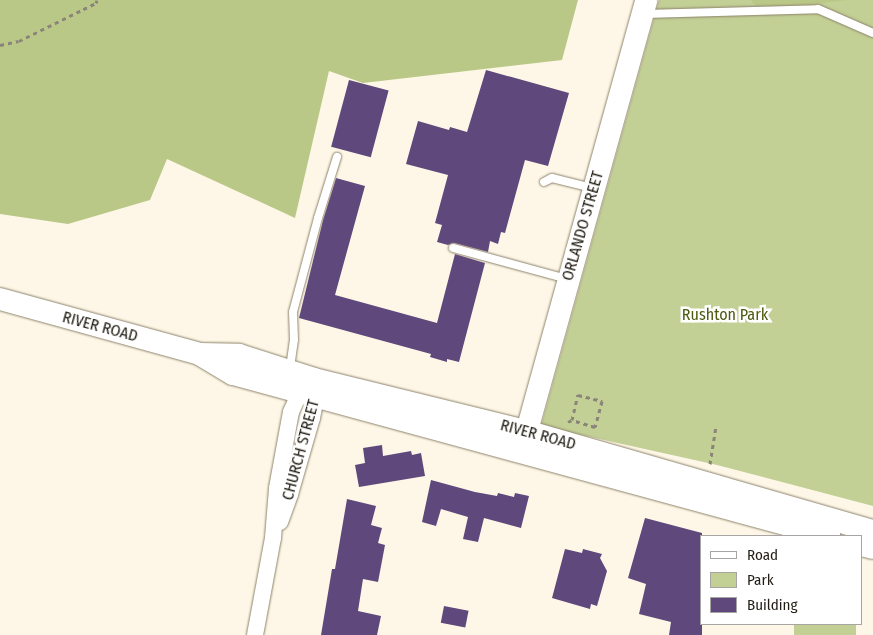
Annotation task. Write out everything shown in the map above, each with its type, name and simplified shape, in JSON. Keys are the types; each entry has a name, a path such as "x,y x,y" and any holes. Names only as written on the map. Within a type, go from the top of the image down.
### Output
{"main road":[{"name":"ORLANDO STREET","path":"520,453 644,7"},
{"name":"RIVER ROAD","path":"0,299 200,354 239,355 290,370 310,389 520,453 825,535"},
{"name":"RIVER ROAD","path":"200,354 233,374 526,431 873,531"}],"street":[{"name":"CHURCH STREET","path":"254,635 273,538 290,494 310,389"}],"lane":[{"path":"644,7 818,9 873,33"},
{"path":"290,370 294,340 293,312 318,218 337,157"},
{"path":"544,182 552,178 594,189"},
{"path":"453,248 569,279"}],"path":[{"path":"0,45 19,41 96,3 97,0"},
{"path":"561,425 572,420 595,426 602,402 578,395 572,420"},
{"path":"709,470 716,426"}],"green space":[{"path":"0,0 578,0 562,60 363,83 329,71 295,218 167,159 150,200 68,224 0,214"},
{"name":"Rushton Park","path":"659,0 873,0 873,506 717,465 541,426"},
{"path":"751,0 848,0 758,10"},
{"path":"794,625 856,625 856,635 794,635"}],"building":[{"path":"486,70 569,93 548,166 525,160 505,233 501,232 498,244 490,241 488,252 454,243 448,245 437,242 442,225 435,223 448,175 406,164 418,121 449,130 450,127 467,132"},
{"path":"349,80 389,91 371,157 331,147"},
{"path":"336,178 365,186 335,295 437,323 455,254 485,263 459,362 447,359 447,362 430,357 431,354 299,318 323,220"},
{"path":"382,445 383,456 411,451 412,455 421,453 425,476 359,487 355,465 365,463 363,448"},
{"path":"431,480 497,496 498,493 514,497 515,493 529,496 521,528 484,518 478,542 463,539 468,517 441,509 436,526 422,522"},
{"path":"347,499 376,506 371,525 382,528 378,543 385,545 378,582 363,579 358,611 381,616 377,635 321,635 332,569 335,569"},
{"path":"645,518 702,533 700,535 700,625 702,625 702,635 669,635 671,622 639,614 646,584 628,578"},
{"path":"565,549 582,553 583,549 602,554 600,558 607,571 597,606 591,604 590,609 552,598"},
{"path":"444,606 469,611 465,627 441,623"}]}
